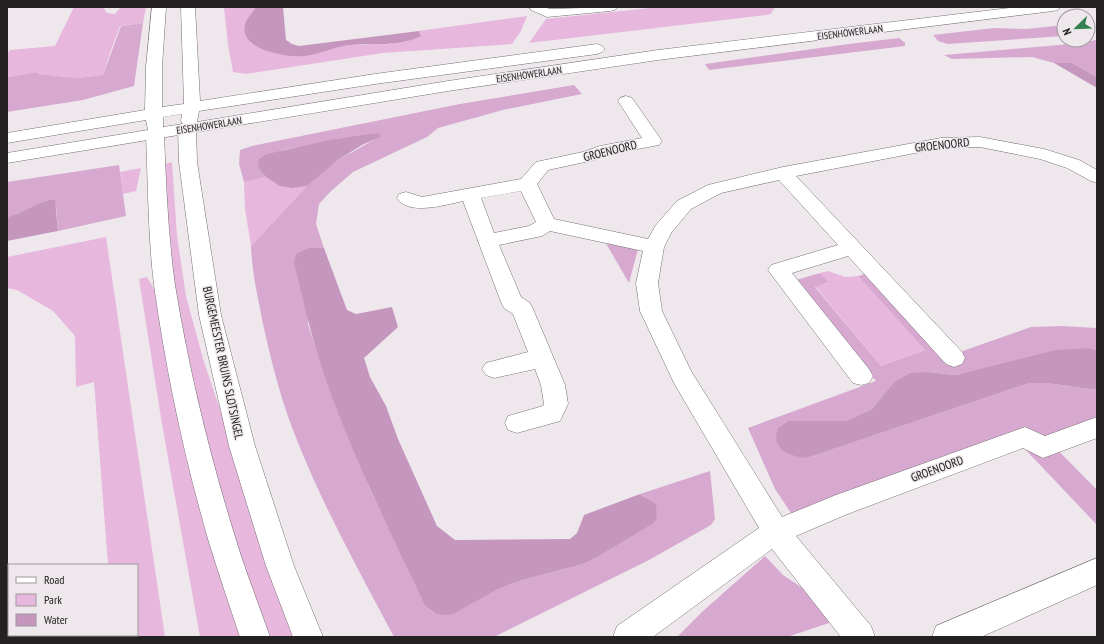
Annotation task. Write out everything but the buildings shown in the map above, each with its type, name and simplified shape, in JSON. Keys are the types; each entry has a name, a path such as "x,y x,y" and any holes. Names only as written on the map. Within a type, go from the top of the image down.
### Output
{"street":[{"path":"159,7 154,62 154,124 165,284 175,341 202,465 222,539 255,637"},
{"name":"BURGEMEESTER BRUINS SLOTSINGEL","path":"188,7 192,107 187,128 188,162 210,315 242,446 280,566 308,637"},
{"path":"536,7 547,13 610,7"},
{"name":"EISENHOWERLAAN","path":"7,158 154,124 192,107 520,58 946,7"},
{"name":"EISENHOWERLAAN","path":"7,138 154,124 187,128 440,87 658,55 1053,7"},
{"name":"GROENOORD","path":"527,184 542,166 588,156 600,151 653,141 626,101"},
{"name":"GROENOORD","path":"860,637 776,532 682,376 651,311 647,283 654,247 663,230 684,205 715,189 783,173 941,143 980,142 1044,154 1073,164 1097,177"},
{"path":"783,173 954,358"},
{"path":"406,198 421,203 527,184 547,224"},
{"path":"470,195 486,241 512,302 522,308 553,385 556,404 550,414 517,423"},
{"path":"486,241 535,230 547,224 654,247"},
{"path":"852,248 778,270 861,376"},
{"path":"494,370 542,358"},
{"name":"GROENOORD","path":"628,637 762,540 776,532 836,506 1025,437 1043,447 1097,427"},
{"path":"947,637 1097,571"}],"green space":[{"path":"74,7 103,7 107,13 115,14 121,7 146,7 143,23 120,26 103,75 77,78 39,74 36,72 7,77 7,54 10,50 55,46"},
{"path":"224,7 256,7 245,25 251,43 274,53 349,45 391,44 421,35 419,31 527,16 521,31 512,44 383,53 246,74 233,72 228,45"},
{"path":"659,7 775,7 771,14 766,15 529,43 546,19"},
{"path":"172,162 177,236 186,296 204,362 225,424 268,571 293,637 267,637 224,505 199,405 182,328 171,266 165,164"},
{"path":"141,168 136,191 123,194 120,172"},
{"path":"266,177 285,186 307,186 251,246 245,209 244,182"},
{"path":"106,237 165,637 113,637 138,636 138,564 108,564 94,382 76,387 75,336 53,311 17,290 7,288 7,257"},
{"path":"828,271 845,277 858,276 925,350 881,366 815,286 827,283 820,273"},
{"path":"147,277 158,296 242,637 200,637 162,424 139,279"}],"shaded area":[{"path":"143,23 134,86 83,100 7,112 7,77 36,72 39,74 77,78 103,75 121,26"},
{"path":"1056,26 1056,37 948,44 938,41 933,35 994,28 1026,29"},
{"path":"899,38 905,43 905,46 709,70 705,64 849,44"},
{"path":"1096,40 1097,77 1072,63 1054,63 1032,57 952,59 944,55 1056,45 1056,48 1096,48"},
{"path":"574,85 582,94 503,110 438,128 427,137 353,172 330,192 319,204 316,224 324,248 309,248 308,324 329,388 370,489 425,606 435,613 519,581 583,564 596,558 653,524 656,519 656,510 648,499 640,494 710,471 715,519 711,525 649,560 494,637 394,637 327,509 288,417 263,324 251,246 307,186 324,171 338,160 379,137 375,133 283,150 258,168 266,177 244,182 239,164 240,150 252,146 460,104"},
{"path":"119,165 126,216 58,231 56,207 48,200 7,217 7,182"},
{"path":"604,240 638,249 629,283"},
{"path":"820,273 828,282 815,287 881,366 925,350 858,276 869,273 960,352 1031,327 1062,326 1097,328 1097,350 1089,348 1022,360 956,375 929,372 893,383 872,409 846,421 790,421 807,458 1029,383 1046,383 1097,390 1097,419 1045,437 1097,490 1097,525 1023,447 793,516 775,489 748,428 876,381 793,281"},
{"path":"765,556 783,575 823,602 829,623 787,637 677,637 703,611"}],"water":[{"path":"256,7 283,7 286,40 299,46 419,31 421,36 404,42 349,45 305,56 288,56 257,47 245,34 245,25"},
{"path":"1054,63 1072,63 1097,77 1097,88"},
{"path":"375,133 380,134 380,137 362,145 338,160 307,186 292,188 280,186 266,177 258,168 259,159 267,154 330,140"},
{"path":"48,200 55,200 58,231 7,241 7,217"},
{"path":"309,248 324,248 347,310 356,314 392,307 398,327 364,358 370,377 386,406 398,439 437,526 455,540 570,539 577,533 584,515 640,494 656,504 657,518 653,524 596,558 583,564 519,581 496,590 453,614 444,615 435,613 425,606 362,471 329,389 310,326 294,262 296,254"},
{"path":"1089,348 1097,350 1097,390 1046,383 1029,383 807,458 788,453 779,446 777,441 776,435 778,428 789,421 846,421 872,409 893,383 910,373 929,372 956,375 1056,350"}]}
